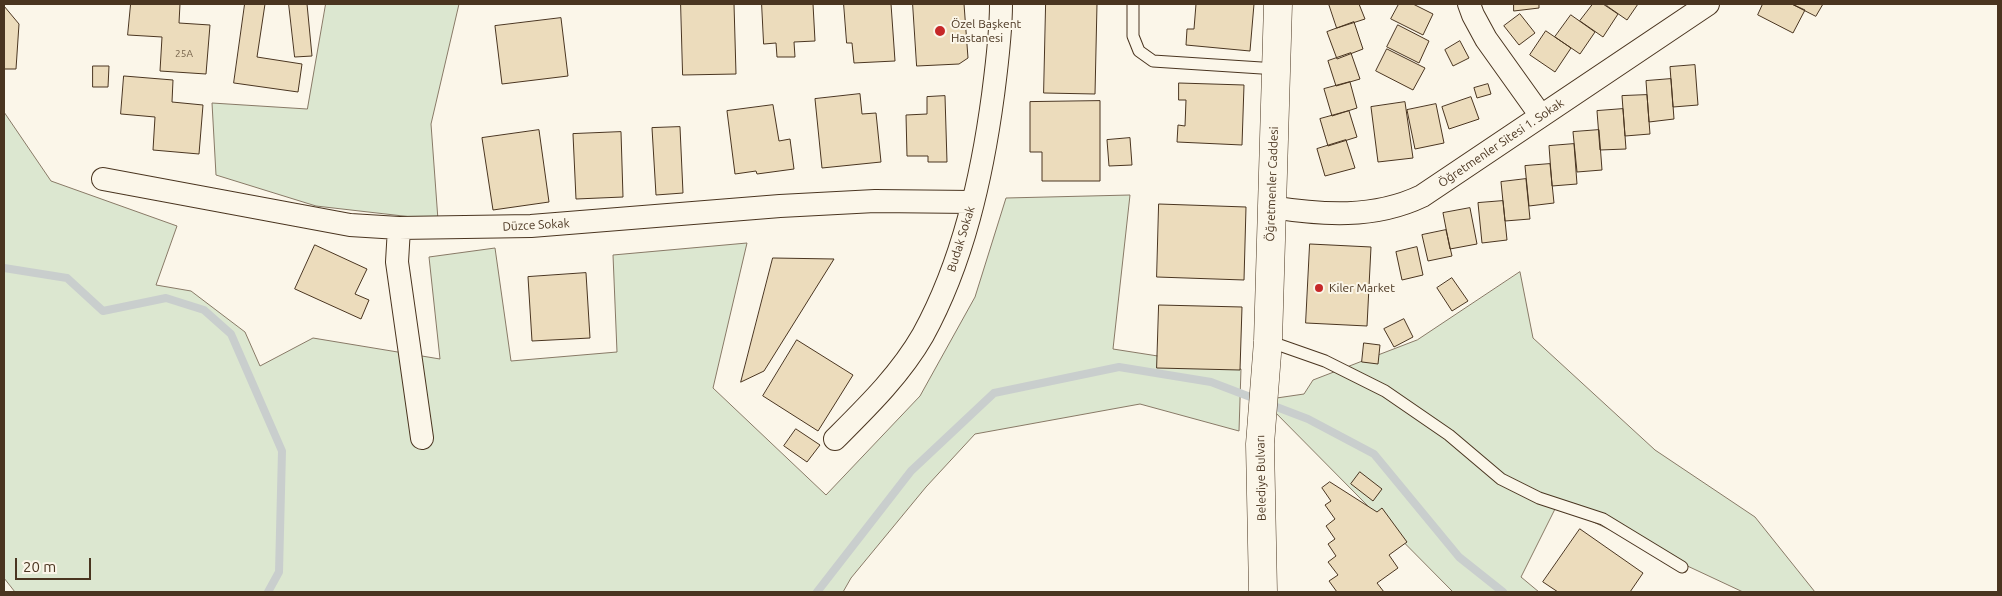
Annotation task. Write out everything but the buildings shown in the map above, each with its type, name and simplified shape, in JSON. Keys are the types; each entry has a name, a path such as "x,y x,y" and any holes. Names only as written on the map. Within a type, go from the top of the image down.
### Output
{"main road":[{"name":"Öğretmenler Caddesi","path":"1267,353 1278,4"},
{"name":"Belediye Bulvarı","path":"1263,592 1260,444 1267,353"}],"street":[{"name":"Budak Sokak","path":"835,439 878,396 902,366 923,335 949,277 963,239 986,146 999,53 1002,4"},
{"path":"1469,4 1486,39 1541,116"},
{"name":"Öğretmenler Sitesi 1. Sokak","path":"1271,207 1315,214 1365,213 1393,208 1422,196 1708,4"},
{"name":"Düzce Sokak","path":"103,179 350,225 399,228 531,226 780,206 875,201 972,202"},
{"path":"399,228 397,262 422,438"}],"lane":[{"path":"1133,4 1133,36 1139,51 1153,61 1277,69"},
{"path":"1267,353 1324,361 1385,391 1449,435 1501,479 1539,498 1603,519 1682,567"}],"green space":[{"path":"326,4 459,4 431,124 438,220 316,206 216,175 212,103 307,109"},
{"path":"4,112 51,181 177,226 156,285 191,291 245,332 260,366 313,338 440,359 429,257 495,248 511,361 617,352 613,255 747,243 713,388 826,495 920,396 975,297 1006,198 1130,195 1113,349 1241,369 1239,431 1140,404 975,434 926,487 851,578 843,592 15,592 4,578"},
{"path":"1520,272 1533,338 1655,450 1755,517 1815,592 1743,592 1557,505 1521,577 1539,592 1453,592 1263,400 1304,394 1313,380 1417,340"}],"waterway":[{"path":"4,268 67,278 103,311 166,298 204,310 231,334 282,451 279,572 268,592"},
{"path":"817,592 911,471 994,393 1119,367 1211,382 1308,419 1374,454 1459,557 1503,592"}],"place":[{"name":"Özel Başkent Hastanesi","path":"940,31"},
{"name":"Kiler Market","path":"1319,288"}]}
